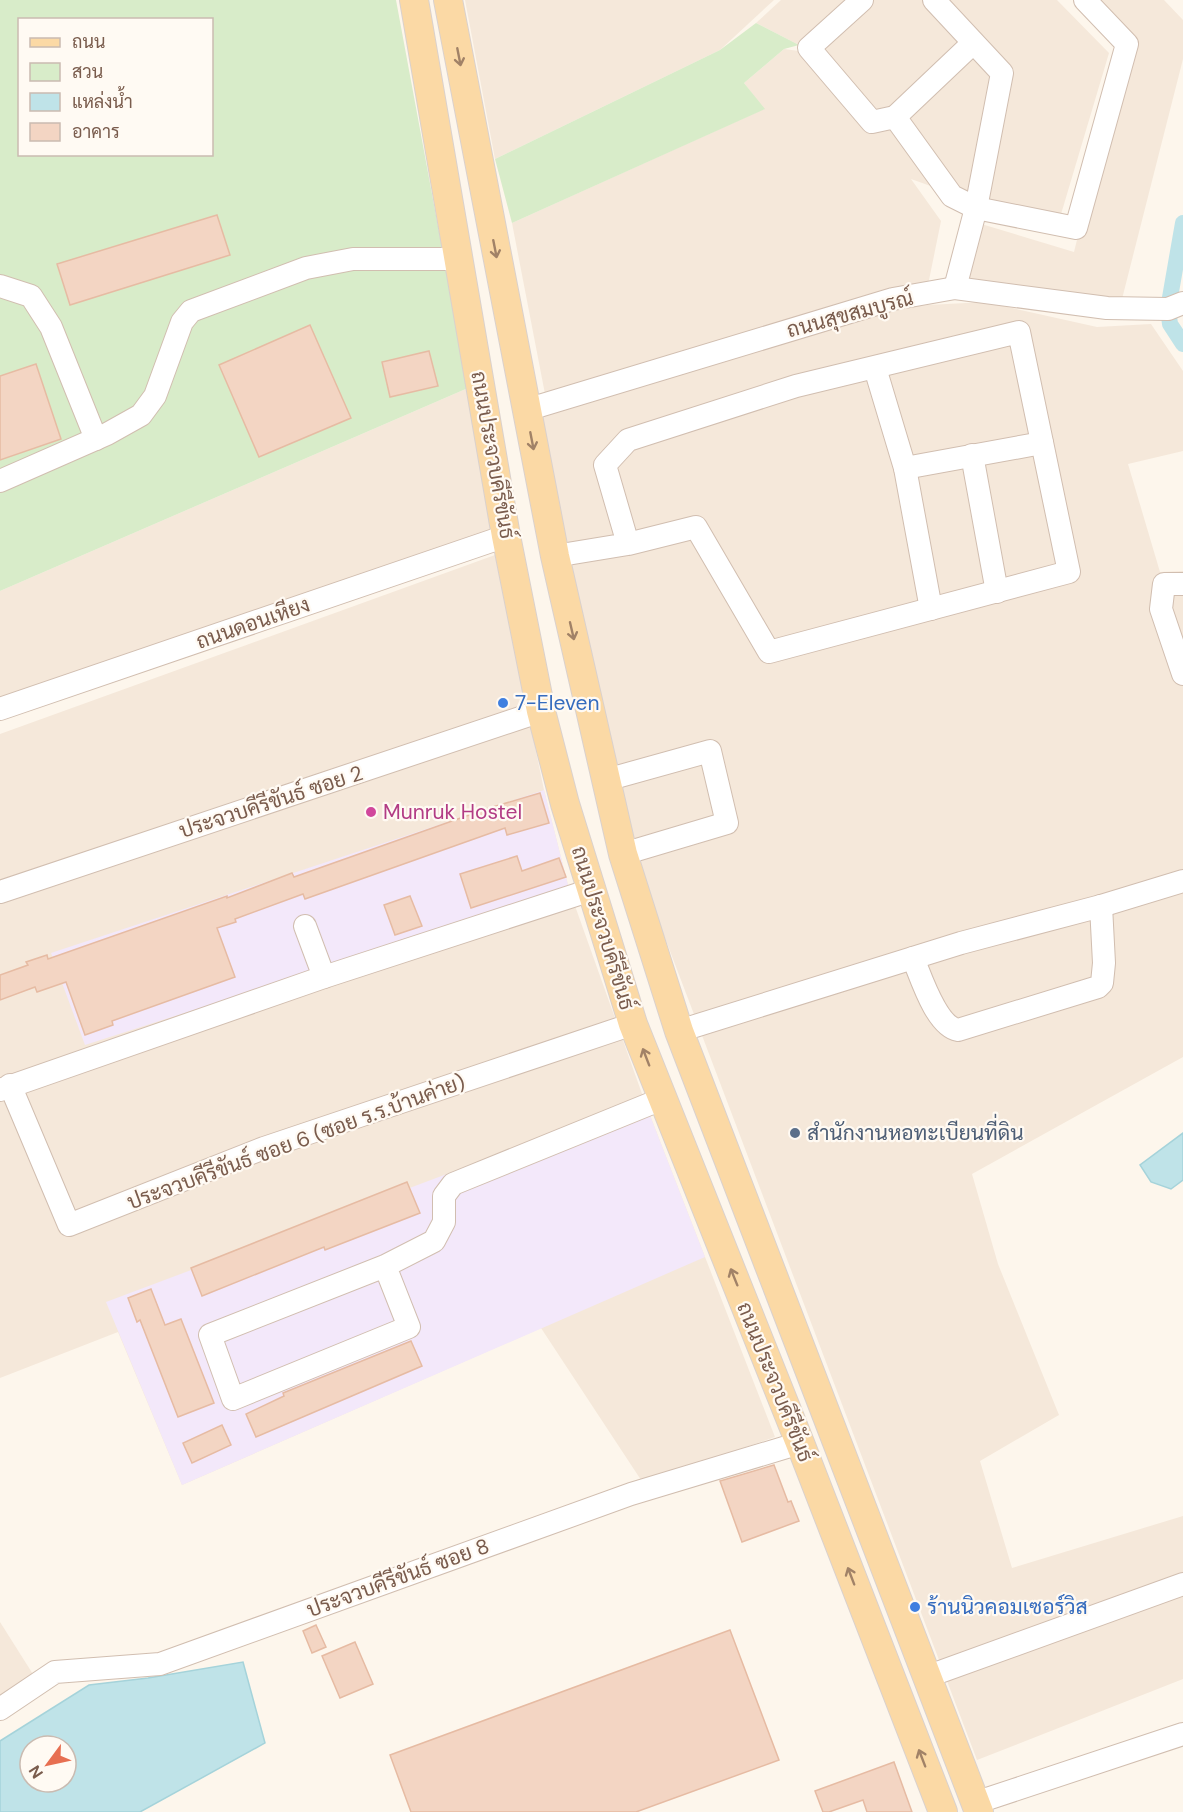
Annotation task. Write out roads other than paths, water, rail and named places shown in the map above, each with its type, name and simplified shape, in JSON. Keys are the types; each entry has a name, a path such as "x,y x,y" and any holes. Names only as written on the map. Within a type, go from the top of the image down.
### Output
{"main road":[{"name":"ถนนประจวบคีรีขันธ์","path":"414,0 506,536 541,711 565,804 633,1024 800,1443 943,1812"},
{"name":"ถนนประจวบคีรีขันธ์","path":"448,0 555,556 623,854 679,1031 977,1807"}],"street":[{"path":"862,0 809,48 872,122 895,117 973,43"},
{"path":"934,0 1002,73 976,208 955,288"},
{"path":"895,117 952,196 976,208 1076,228 1127,44 1085,0"},
{"path":"0,481 96,439 141,415 155,396 182,322 191,311 306,268 353,259 459,259"},
{"path":"0,286 31,296 51,327 96,439"},
{"name":"ถนนสุขสมบูรณ์","path":"526,410 893,299 955,288 1107,308 1168,309 1183,303"},
{"path":"555,556 628,544 696,527 769,652 1069,572 1019,332 796,386 628,440 605,465 628,544"},
{"path":"875,368 905,468 931,609"},
{"path":"905,468 1042,442"},
{"path":"972,455 998,592"},
{"name":"ถนนดอนเหียง","path":"0,709 506,536"},
{"path":"1183,584 1164,584 1161,609 1183,675"},
{"name":"ประจวบคีรีขันธ์ ซอย 2","path":"0,892 541,711"},
{"path":"606,780 710,751 727,823 623,854"},
{"path":"679,1031 913,958 1183,881"},
{"path":"5,1087 324,977 591,890"},
{"path":"913,958 938,1014 952,1029 958,1030 1098,987 1102,983 1104,963 1101,906"},
{"path":"305,926 324,977"},
{"name":"ประจวบคีรีขันธ์ ซอย 6 (ซอย ร.ร.บ้านค่าย)","path":"5,1087 69,1225 264,1148 633,1024"},
{"path":"385,1266 409,1327 233,1399 210,1335 385,1266 434,1241 444,1222 444,1196 453,1184 662,1099"},
{"name":"ประจวบคีรีขันธ์ ซอย 8","path":"0,1709 56,1672 160,1664 631,1494 800,1443"},
{"path":"926,1677 1183,1584"},
{"path":"977,1807 1183,1734"}],"water":[{"path":"1183,1133 1183,1180 1171,1189 1151,1182 1140,1165"},
{"path":"243,1662 265,1743 140,1812 0,1812 0,1741 89,1685"}],"waterway":[{"path":"1183,223 1168,309 1170,324 1183,344"}],"place":[{"name":"7-Eleven","path":"503,703"},
{"name":"Munruk Hostel","path":"371,812"},
{"name":"สำนักงานหอทะเบียนที่ดิน","path":"795,1133"},
{"name":"ร้านนิวคอมเซอร์วิส","path":"915,1607"}]}
